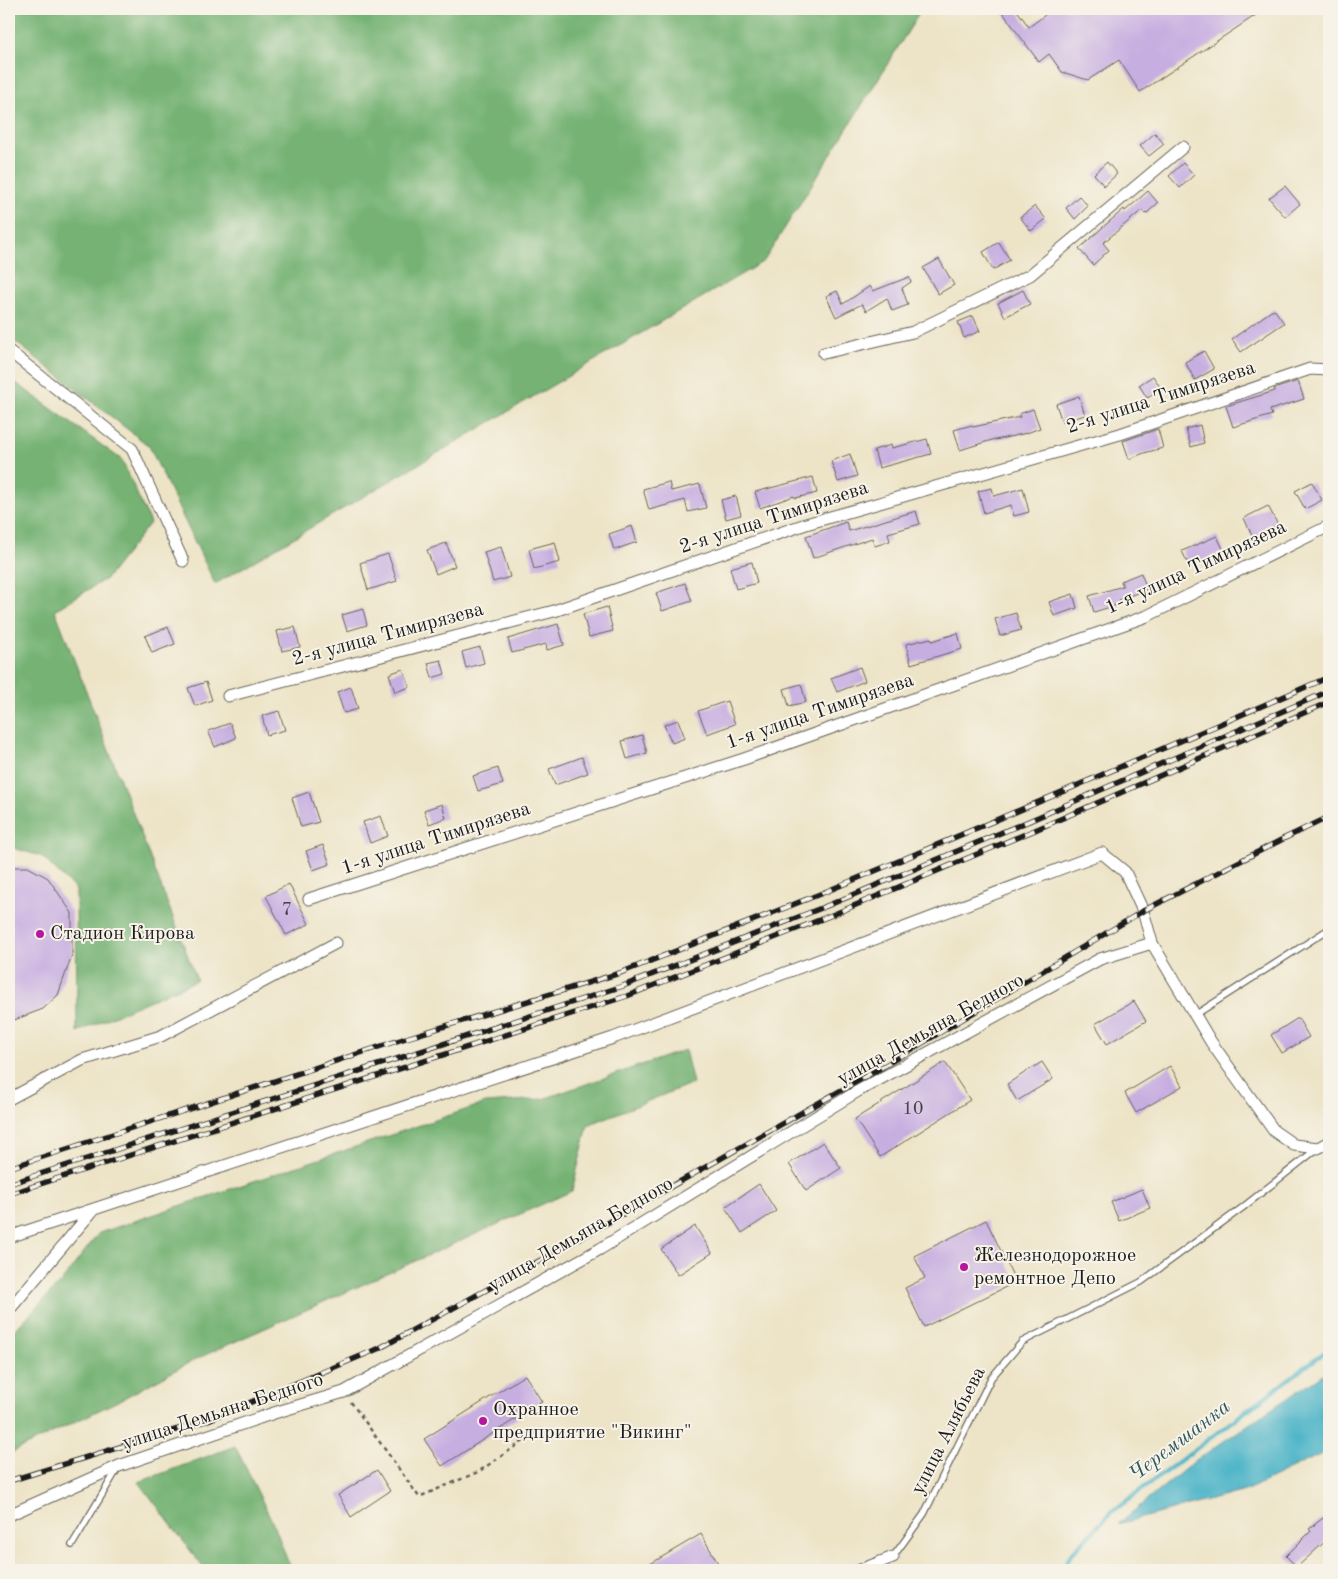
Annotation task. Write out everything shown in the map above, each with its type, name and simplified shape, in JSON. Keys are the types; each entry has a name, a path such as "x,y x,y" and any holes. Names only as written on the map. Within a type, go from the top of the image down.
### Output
{"street":[{"path":"824,353 913,332 1030,275 1183,148"},
{"path":"9,351 132,449 183,561"},
{"name":"2-я улица Тимирязева","path":"228,696 554,612 806,524 1120,434 1310,369 1329,370"},
{"name":"1-я улица Тимирязева","path":"309,899 744,759 1147,616 1329,526"},
{"path":"9,1237 612,1038 1102,853 1125,872 1143,911 1152,943 1211,1042 1274,1131 1294,1145 1318,1148 1329,1142"},
{"name":"улица Демьяна Бедного","path":"9,1515 119,1466 274,1413 344,1392 600,1249 858,1091 1100,959 1152,943"},
{"path":"9,1099 82,1060 161,1036 336,944"},
{"path":"9,1310 96,1208"},
{"path":"860,1570 893,1557"}],"lane":[{"path":"1195,1015 1329,929"},
{"name":"улица Алябьева","path":"893,1557 924,1514 991,1378 1022,1342 1141,1282 1242,1208 1318,1148"},
{"path":"72,1545 119,1466"}],"path":[{"path":"344,1392 419,1497 478,1472 541,1428"}],"green space":[{"path":"9,9 922,9 764,261 215,584 149,446 9,337"},
{"path":"9,374 12,380 122,460 150,523 107,578 55,610 197,980 77,1032 76,890 41,856 9,847"},
{"path":"685,1050 693,1083 588,1125 572,1191 194,1360 122,1399 9,1454 9,1336 60,1283 99,1233 486,1103 543,1099"},
{"path":"235,1446 275,1527 291,1570 205,1570 139,1482"}],"water":[{"path":"1329,1370 1328,1451 1245,1491 1118,1524 1196,1460"}],"building":[{"path":"1000,9 1016,9 1029,27 1053,9 1265,9 1140,92 1119,60 1088,80 1062,72 1049,54 1039,62"},
{"path":"1155,133 1164,144 1149,156 1140,146"},
{"path":"1107,162 1117,174 1104,186 1094,174"},
{"path":"1183,163 1194,175 1180,188 1169,176"},
{"path":"1285,186 1300,204 1285,217 1269,198"},
{"path":"1148,191 1158,203 1146,214 1142,210 1103,243 1109,250 1093,265 1079,249 1124,209 1125,211"},
{"path":"1079,196 1088,206 1075,219 1066,208"},
{"path":"1035,206 1046,219 1031,231 1020,217"},
{"path":"999,242 1010,260 993,270 983,252"},
{"path":"939,259 954,285 938,294 923,268"},
{"path":"909,277 911,282 902,288 908,305 892,311 887,298 866,311 862,304 836,317 826,296 837,291 843,304 870,286 873,291"},
{"path":"1023,290 1030,304 1005,317 998,303"},
{"path":"1274,309 1284,323 1241,352 1232,339"},
{"path":"973,316 980,331 964,338 958,322"},
{"path":"1204,351 1214,369 1195,380 1185,362"},
{"path":"1153,376 1162,390 1147,398 1139,385"},
{"path":"1298,381 1304,399 1270,410 1272,415 1233,427 1226,406 1275,391 1274,389"},
{"path":"1079,396 1085,415 1062,422 1056,404"},
{"path":"1033,409 1040,428 960,450 954,430 1020,417 1019,414"},
{"path":"1200,425 1204,443 1191,447 1186,429"},
{"path":"1158,429 1163,448 1129,459 1123,441"},
{"path":"927,439 931,454 879,468 874,450 891,445 892,448"},
{"path":"850,454 857,476 838,482 831,461"},
{"path":"813,477 817,493 795,498 794,496 760,508 755,492"},
{"path":"669,482 671,491 700,484 706,508 688,512 685,500 649,510 643,489"},
{"path":"1312,482 1322,500 1305,509 1295,491"},
{"path":"992,488 994,496 1023,488 1029,512 1014,516 1011,505 984,513 978,491"},
{"path":"736,496 741,515 726,519 721,500"},
{"path":"1268,506 1278,525 1253,538 1244,518"},
{"path":"916,511 920,524 888,533 890,541 875,546 872,538 813,558 806,536 846,522 849,531"},
{"path":"632,526 637,542 614,550 609,534"},
{"path":"1217,536 1224,551 1189,566 1182,551"},
{"path":"555,542 560,562 534,569 529,549"},
{"path":"446,543 455,566 436,574 427,550"},
{"path":"501,547 510,577 493,582 484,552"},
{"path":"388,554 397,581 368,590 360,563"},
{"path":"752,562 757,583 736,589 730,568"},
{"path":"1141,573 1147,589 1119,600 1120,604 1094,612 1089,596 1123,586 1121,581"},
{"path":"685,583 692,601 662,611 656,593"},
{"path":"1073,594 1077,608 1054,616 1049,602"},
{"path":"607,607 613,631 589,637 583,614"},
{"path":"363,609 367,625 347,631 342,615"},
{"path":"1016,613 1021,630 1000,636 995,619"},
{"path":"558,624 564,645 547,650 546,644 512,653 508,639"},
{"path":"168,627 175,644 152,653 145,636"},
{"path":"295,627 300,647 282,651 277,631"},
{"path":"958,633 962,649 911,664 906,644 931,638 932,641"},
{"path":"480,647 484,663 466,668 462,652"},
{"path":"441,660 445,674 432,678 428,663"},
{"path":"860,667 865,681 837,692 831,678"},
{"path":"403,669 410,687 395,692 389,674"},
{"path":"206,682 212,700 195,706 188,688"},
{"path":"801,684 806,702 789,706 784,689"},
{"path":"351,687 358,709 344,713 337,692"},
{"path":"727,701 735,724 707,734 698,711"},
{"path":"279,711 285,730 267,735 262,716"},
{"path":"678,720 685,738 672,743 664,725"},
{"path":"230,723 236,738 215,747 208,731"},
{"path":"642,735 647,753 627,759 622,741"},
{"path":"582,757 588,773 555,785 549,769"},
{"path":"498,768 503,784 478,791 473,776"},
{"path":"309,792 319,822 301,827 292,798"},
{"path":"442,804 446,818 429,824 424,810"},
{"path":"381,816 388,836 370,843 363,822"},
{"path":"323,845 330,864 313,870 306,851"},
{"name":"Стадион Кирова","path":"9,867 28,867 48,878 72,913 72,955 58,995 43,1009 9,1022"},
{"path":"289,884 309,924 286,935 266,896"},
{"path":"1134,1001 1146,1021 1107,1044 1095,1024"},
{"path":"1298,1018 1309,1037 1282,1053 1271,1035"},
{"path":"945,1062 970,1100 880,1157 855,1119"},
{"path":"1042,1062 1053,1079 1017,1101 1007,1084"},
{"path":"1170,1066 1182,1086 1136,1113 1125,1093"},
{"path":"823,1142 841,1168 806,1191 789,1164"},
{"path":"759,1184 776,1211 742,1233 725,1207"},
{"path":"1142,1189 1150,1208 1119,1221 1111,1202"},
{"name":"Железнодорожное ремонтное Депо","path":"986,1220 1016,1282 924,1327 905,1288 925,1278 914,1256"},
{"path":"695,1226 712,1253 678,1275 661,1249"},
{"name":"Охранное предприятие \"Викинг\"","path":"525,1375 542,1402 442,1466 424,1439"},
{"path":"377,1470 390,1491 351,1517 338,1495"},
{"path":"1323,1518 1329,1526 1329,1538 1297,1567 1286,1556 1311,1531 1309,1529"},
{"path":"701,1534 722,1570 640,1570"}],"waterway":[{"name":"Черемшанка","path":"1061,1570 1072,1553 1113,1511 1329,1349"}],"railway":[{"path":"9,1168 403,1039 620,973 825,892 1329,677"},
{"path":"9,1184 623,986 829,905 1329,691"},
{"path":"9,1194 627,996 832,915 1035,830 1329,702"},
{"path":"9,1481 208,1420 380,1348 552,1254 884,1066 1143,911 1329,817"}],"place":[{"name":"Стадион Кирова","path":"40,934"},
{"name":"Железнодорожное ремонтное Депо","path":"964,1267"},
{"name":"Охранное предприятие \"Викинг\"","path":"483,1421"}]}
